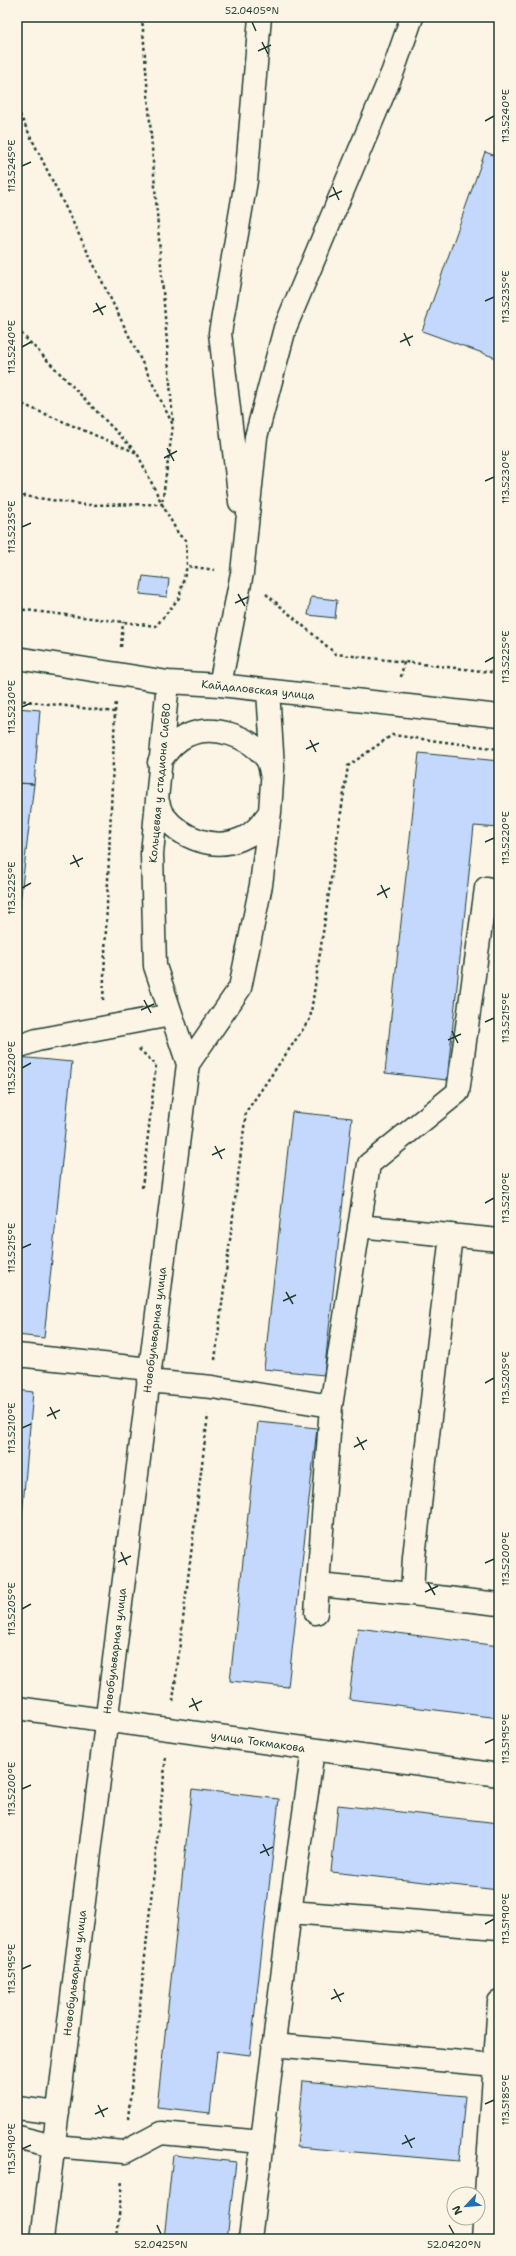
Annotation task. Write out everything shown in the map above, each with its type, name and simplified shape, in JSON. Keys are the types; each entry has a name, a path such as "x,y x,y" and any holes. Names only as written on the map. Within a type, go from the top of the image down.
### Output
{"street":[{"path":"245,541 220,333 246,181 260,17"},
{"path":"220,685 242,573 256,438 286,328 393,70 412,17"},
{"name":"Кайдаловская улица","path":"17,658 168,682 220,685 499,716"},
{"name":"Кольцевая у стадиона СибВО","path":"168,682 159,762 152,854 155,966 188,1064"},
{"path":"188,1064 240,988 261,885 270,812 272,776 268,691"},
{"path":"159,762 171,746 188,735 209,731 231,734 251,744 266,759 272,776"},
{"path":"157,799 163,815 178,831 198,841 220,844 241,839 258,828 270,812"},
{"path":"316,1613 331,1406 369,1164 458,1092 486,888"},
{"path":"17,1047 37,1040 172,1015"},
{"name":"Новобульварная улица","path":"42,2239 188,1064"},
{"path":"359,1226 499,1240"},
{"path":"412,1594 414,1557 451,1235"},
{"path":"17,1355 149,1375 212,1387 331,1406"},
{"path":"318,1585 499,1604"},
{"name":"улица Токмакова","path":"17,1708 499,1775"},
{"path":"250,2239 290,1912 313,1750"},
{"path":"290,1912 499,1928"},
{"path":"483,2239 499,2002"},
{"path":"273,2045 495,2065"},
{"path":"17,2108 58,2113"},
{"path":"17,2137 53,2146 125,2152 161,2133 262,2142"}],"path":[{"path":"142,17 174,425 162,504"},
{"path":"17,109 174,425"},
{"path":"17,329 137,453 179,535 186,540 187,566 179,598 156,626 17,609"},
{"path":"17,402 137,453"},
{"path":"17,495 86,505 162,504"},
{"path":"187,566 242,573 336,654 499,673"},
{"path":"17,700 115,712 102,1014 156,1065 142,1194"},
{"path":"117,2239 169,1729 246,1112 310,1019 348,766 392,735 499,749"}],"building":[{"path":"485,152 499,157 499,359 422,331"},
{"path":"143,576 169,579 167,597 140,594"},
{"path":"311,597 337,600 335,618 308,615"},
{"path":"17,708 40,710 34,784 17,783"},
{"path":"419,753 499,761 499,828 474,826 447,1080 385,1073"},
{"path":"17,783 34,784 17,929"},
{"path":"17,1057 72,1062 44,1338 17,1335"},
{"path":"292,1112 352,1118 324,1375 264,1369"},
{"path":"17,1390 33,1392 17,1573"},
{"path":"258,1422 317,1428 288,1687 230,1681"},
{"path":"358,1628 499,1646 499,1718 349,1699"},
{"path":"192,1789 279,1799 250,2055 217,2051 210,2113 157,2107"},
{"path":"338,1805 499,1823 499,1890 331,1872"},
{"path":"303,2081 465,2096 459,2161 297,2147"},
{"path":"173,2155 236,2162 227,2239 164,2239"}]}
